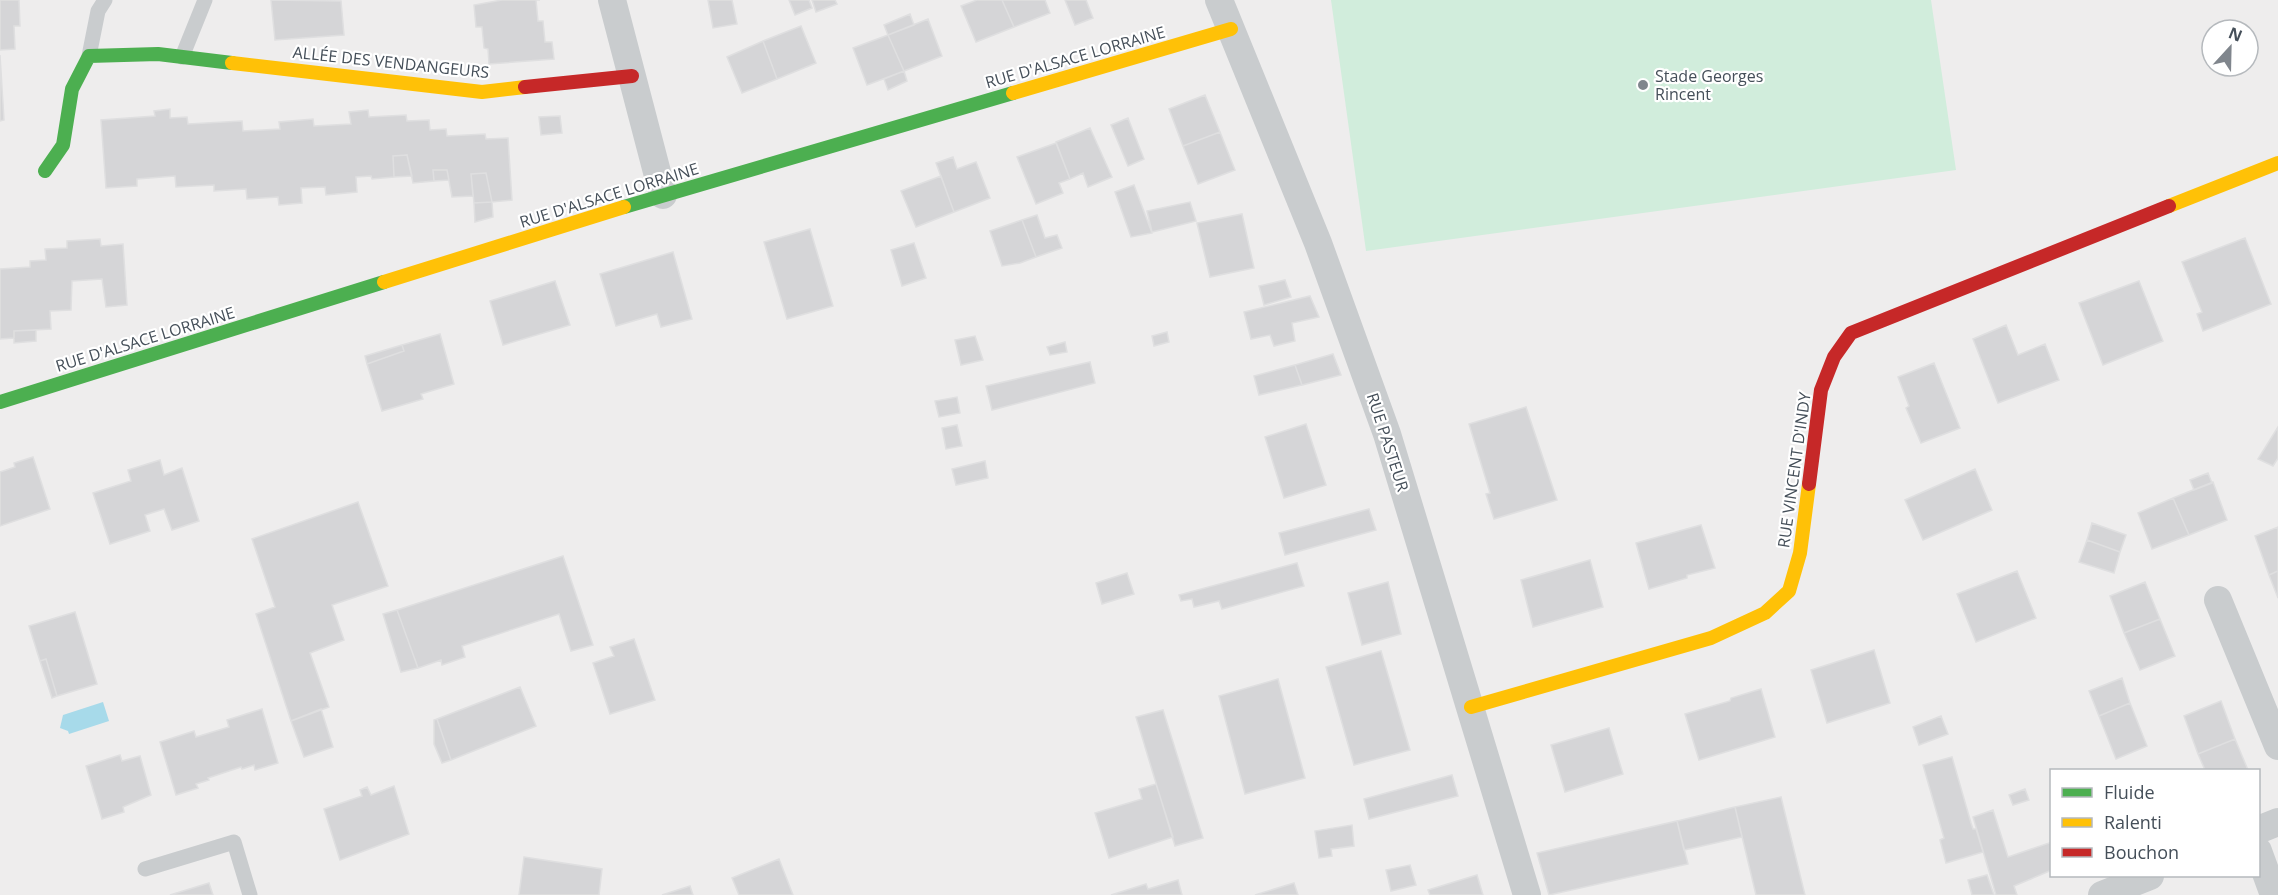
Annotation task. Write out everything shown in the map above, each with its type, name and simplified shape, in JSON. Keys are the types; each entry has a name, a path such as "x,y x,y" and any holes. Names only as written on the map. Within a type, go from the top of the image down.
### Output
{"street":[{"path":"612,0 663,195"},
{"name":"RUE PASTEUR","path":"1219,0 1318,243 1387,435 1527,895"},
{"name":"RUE D'ALSACE LORRAINE","path":"0,402 663,195 1231,29"},
{"name":"ALLÉE DES VENDANGEURS","path":"89,56 158,54 482,92 632,76"},
{"path":"45,171 63,145 72,88 89,56"},
{"name":"RUE VINCENT D'INDY","path":"1471,707 1711,638 1765,614 1789,591 1800,553 1821,390 1834,357 1851,333 2278,163"},
{"path":"2218,600 2278,746"},
{"path":"2260,831 2278,822"},
{"path":"2260,854 2274,895"},
{"path":"2102,895 2147,877"}],"lane":[{"path":"89,56 98,11 105,0"},
{"path":"182,57 206,0"},
{"path":"145,869 234,842 249,895"}],"green space":[{"name":"Stade Georges Rincent","path":"1331,0 1931,0 1956,170 1366,251"}],"water":[{"path":"103,702 109,721 69,734 68,731 60,728 63,715"}],"building":[{"path":"0,0 19,0 20,26 14,26 15,49 0,50"},
{"path":"271,0 341,1 344,35 275,40"},
{"path":"502,0 536,0 538,21 543,21 545,42 552,42 554,59 489,64 488,49 484,48 482,27 476,27 474,5"},
{"path":"708,0 732,0 737,24 713,28"},
{"path":"789,0 809,0 812,8 795,15"},
{"path":"812,0 835,0 837,4 816,12"},
{"path":"977,0 1002,0 1014,27 976,42 961,6"},
{"path":"1002,0 1045,0 1050,13 1014,27"},
{"path":"1065,0 1086,0 1093,18 1075,25"},
{"path":"910,14 914,25 888,35 884,25"},
{"path":"928,19 942,56 904,71 888,35"},
{"path":"801,26 816,63 777,79 763,41"},
{"path":"888,35 904,71 867,85 853,48"},
{"path":"763,41 777,79 742,93 727,57"},
{"path":"0,55 4,120 0,121"},
{"path":"904,71 907,81 888,90 884,79"},
{"path":"1205,95 1220,132 1183,146 1169,109"},
{"path":"170,109 170,118 187,117 188,124 242,121 243,131 280,129 279,122 313,119 314,126 351,124 349,112 368,110 369,117 406,115 407,121 429,120 430,130 446,129 447,136 485,134 486,139 508,138 512,200 492,202 486,173 471,174 473,196 452,197 447,170 433,170 434,181 413,183 407,155 393,156 394,177 372,179 371,176 356,177 357,192 326,195 325,187 301,188 302,203 279,205 278,197 247,199 246,189 214,191 214,185 176,187 175,176 137,179 137,186 106,188 101,120 155,116 154,111"},
{"path":"560,116 562,133 541,135 539,117"},
{"path":"1128,118 1144,159 1128,166 1111,125"},
{"path":"1090,128 1112,177 1088,187 1083,173 1070,179 1056,142"},
{"path":"1220,132 1235,170 1198,184 1183,146"},
{"path":"1056,143 1070,179 1059,183 1063,193 1036,204 1017,157"},
{"path":"407,155 412,176 394,177 393,156"},
{"path":"953,157 957,169 976,162 990,198 954,212 936,163"},
{"path":"433,170 447,170 449,180 434,181"},
{"path":"486,173 492,202 474,203 471,174"},
{"path":"941,176 954,212 916,227 901,191"},
{"path":"1134,185 1152,233 1131,237 1115,192"},
{"path":"492,202 493,217 475,222 474,203"},
{"path":"1190,202 1196,221 1152,232 1147,211"},
{"path":"1242,214 1254,268 1210,277 1197,223"},
{"path":"1037,215 1045,238 1057,235 1062,248 1036,257 1022,220"},
{"path":"1022,220 1036,257 1002,266 990,231"},
{"path":"810,229 833,306 787,319 764,242"},
{"path":"2245,238 2271,304 2203,331 2197,314 2202,312 2182,262"},
{"path":"100,239 101,246 123,244 127,305 106,307 102,279 72,281 71,310 50,311 51,329 14,331 14,338 0,339 0,269 30,267 30,261 46,260 45,249 67,248 67,241"},
{"path":"914,243 926,278 902,286 891,250"},
{"path":"673,252 692,319 661,327 657,314 616,326 600,274"},
{"path":"1285,280 1291,297 1264,305 1259,286"},
{"path":"555,281 570,325 503,345 490,301"},
{"path":"2139,281 2163,341 2103,365 2079,303"},
{"path":"1310,296 1319,317 1292,323 1295,341 1274,346 1270,335 1251,339 1244,312"},
{"path":"2006,325 2018,355 2045,344 2059,380 1998,403 1973,339"},
{"path":"36,330 36,341 14,343 14,331"},
{"path":"1167,332 1169,342 1154,346 1152,336"},
{"path":"440,334 454,384 421,394 423,399 382,411 367,364 404,351 402,345"},
{"path":"975,336 983,360 961,365 955,340"},
{"path":"1065,342 1067,352 1050,355 1047,347"},
{"path":"402,345 404,351 367,364 365,356"},
{"path":"1333,354 1341,375 1302,385 1295,365"},
{"path":"1090,362 1095,383 992,410 986,386"},
{"path":"1934,363 1960,428 1921,443 1906,408 1909,406 1898,377"},
{"path":"1295,365 1302,385 1259,395 1254,376"},
{"path":"957,397 960,413 939,417 935,401"},
{"path":"1526,407 1557,500 1494,519 1486,494 1490,493 1469,424"},
{"path":"1306,424 1326,485 1284,498 1265,437"},
{"path":"957,425 962,446 946,449 942,428"},
{"path":"2278,427 2278,458 2273,466 2258,459"},
{"path":"33,457 50,509 0,526 0,472 15,467 14,463"},
{"path":"160,460 164,475 182,468 199,521 172,530 164,509 145,515 150,531 110,544 93,493 131,481 128,470"},
{"path":"985,461 988,478 956,485 952,469"},
{"path":"1975,469 1992,510 1923,540 1905,500"},
{"path":"2208,473 2212,483 2194,490 2190,480"},
{"path":"2213,482 2227,520 2189,535 2173,498"},
{"path":"2173,498 2189,535 2152,549 2138,513"},
{"path":"358,502 388,586 332,605 344,640 310,653 329,707 291,721 256,614 275,607 252,539"},
{"path":"1369,509 1376,530 1285,555 1279,533"},
{"path":"2092,523 2126,535 2120,552 2087,540"},
{"path":"1701,525 1715,568 1687,575 1687,578 1649,589 1636,543"},
{"path":"2278,527 2278,571 2269,575 2255,536"},
{"path":"2087,540 2120,552 2114,573 2079,562"},
{"path":"563,556 593,645 571,651 559,614 462,646 465,657 442,665 441,660 418,668 397,610"},
{"path":"1590,560 1603,607 1533,627 1521,580"},
{"path":"1297,563 1304,586 1222,609 1219,601 1194,607 1192,599 1181,601 1179,595"},
{"path":"2017,571 2036,618 1976,642 1957,594"},
{"path":"2278,571 2278,598 2269,575"},
{"path":"1127,573 1134,594 1102,604 1096,583"},
{"path":"1388,582 1401,634 1362,645 1348,593"},
{"path":"2145,582 2160,619 2124,633 2110,596"},
{"path":"397,610 418,668 401,672 383,614"},
{"path":"75,612 97,684 57,696 46,659 40,661 29,626"},
{"path":"2160,619 2175,656 2140,670 2124,633"},
{"path":"634,639 655,700 610,714 593,663 614,656 610,647"},
{"path":"1874,650 1890,703 1827,723 1811,670"},
{"path":"1381,651 1410,750 1354,765 1326,667"},
{"path":"46,659 57,696 52,698 40,661"},
{"path":"2122,678 2130,703 2099,716 2089,691"},
{"path":"1278,679 1305,778 1245,794 1219,696"},
{"path":"520,687 536,726 451,760 437,719"},
{"path":"1761,689 1775,737 1699,760 1685,714"},
{"path":"2221,701 2235,739 2198,754 2184,716"},
{"path":"2130,703 2147,746 2116,759 2099,716"},
{"path":"262,709 278,763 255,770 254,765 242,769 241,767 208,778 209,780 196,784 198,788 176,795 160,742 194,731 196,737 229,727 227,720"},
{"path":"321,709 333,747 304,757 291,721"},
{"path":"1163,710 1203,838 1175,846 1136,717"},
{"path":"1941,716 1948,734 1919,745 1913,727"},
{"path":"437,719 451,760 442,763 434,744 434,720"},
{"path":"1609,728 1623,774 1565,792 1551,745"},
{"path":"2235,739 2248,769 2205,769 2198,754"},
{"path":"120,755 122,761 140,756 151,795 123,807 124,812 102,819 86,766"},
{"path":"1952,757 1971,823 1973,829 1976,829 1983,852 1946,863 1940,840 1944,838 1923,765"},
{"path":"1452,775 1458,796 1369,819 1364,799"},
{"path":"1156,784 1173,837 1109,858 1095,813 1142,799 1139,789"},
{"path":"394,786 409,834 340,860 324,809 362,796 360,790 367,787 371,795"},
{"path":"2025,789 2029,800 2013,805 2009,795"},
{"path":"1781,797 1805,895 1756,895 1735,807"},
{"path":"1735,807 1742,837 1684,850 1677,821"},
{"path":"1993,810 2008,857 2050,843 2050,871 2014,886 2017,895 1996,895 1973,817"},
{"path":"1677,821 1688,864 1549,895 1537,853"},
{"path":"1352,825 1354,846 1331,849 1332,856 1319,858 1315,831"},
{"path":"524,857 602,869 599,895 519,895"},
{"path":"779,859 793,895 739,895 732,878"},
{"path":"1410,865 1416,885 1391,891 1386,870"},
{"path":"1477,875 1483,895 1430,895 1428,890"},
{"path":"1987,875 1994,895 1972,895 1968,880"},
{"path":"1178,880 1182,895 1111,895 1146,884 1148,889"},
{"path":"209,883 213,895 170,895"},
{"path":"1294,883 1298,895 1255,895"},
{"path":"690,886 693,895 662,895"}],"traffic: fast":[{"path":"45,171 63,145 72,89 89,56 158,54 232,63"},
{"path":"624,207 1013,93"},
{"path":"0,402 384,282"}],"traffic: slow":[{"path":"1013,93 1231,29"},
{"path":"232,63 482,92 525,87"},
{"path":"2169,206 2278,163"},
{"path":"384,282 624,207"},
{"path":"1471,707 1711,638 1765,613 1789,591 1800,553 1809,484"}],"traffic: jam":[{"path":"525,87 632,76"},
{"path":"1809,484 1821,390 1834,357 1851,333 2169,206"}],"place":[{"name":"Stade Georges Rincent","path":"1643,85"}]}
